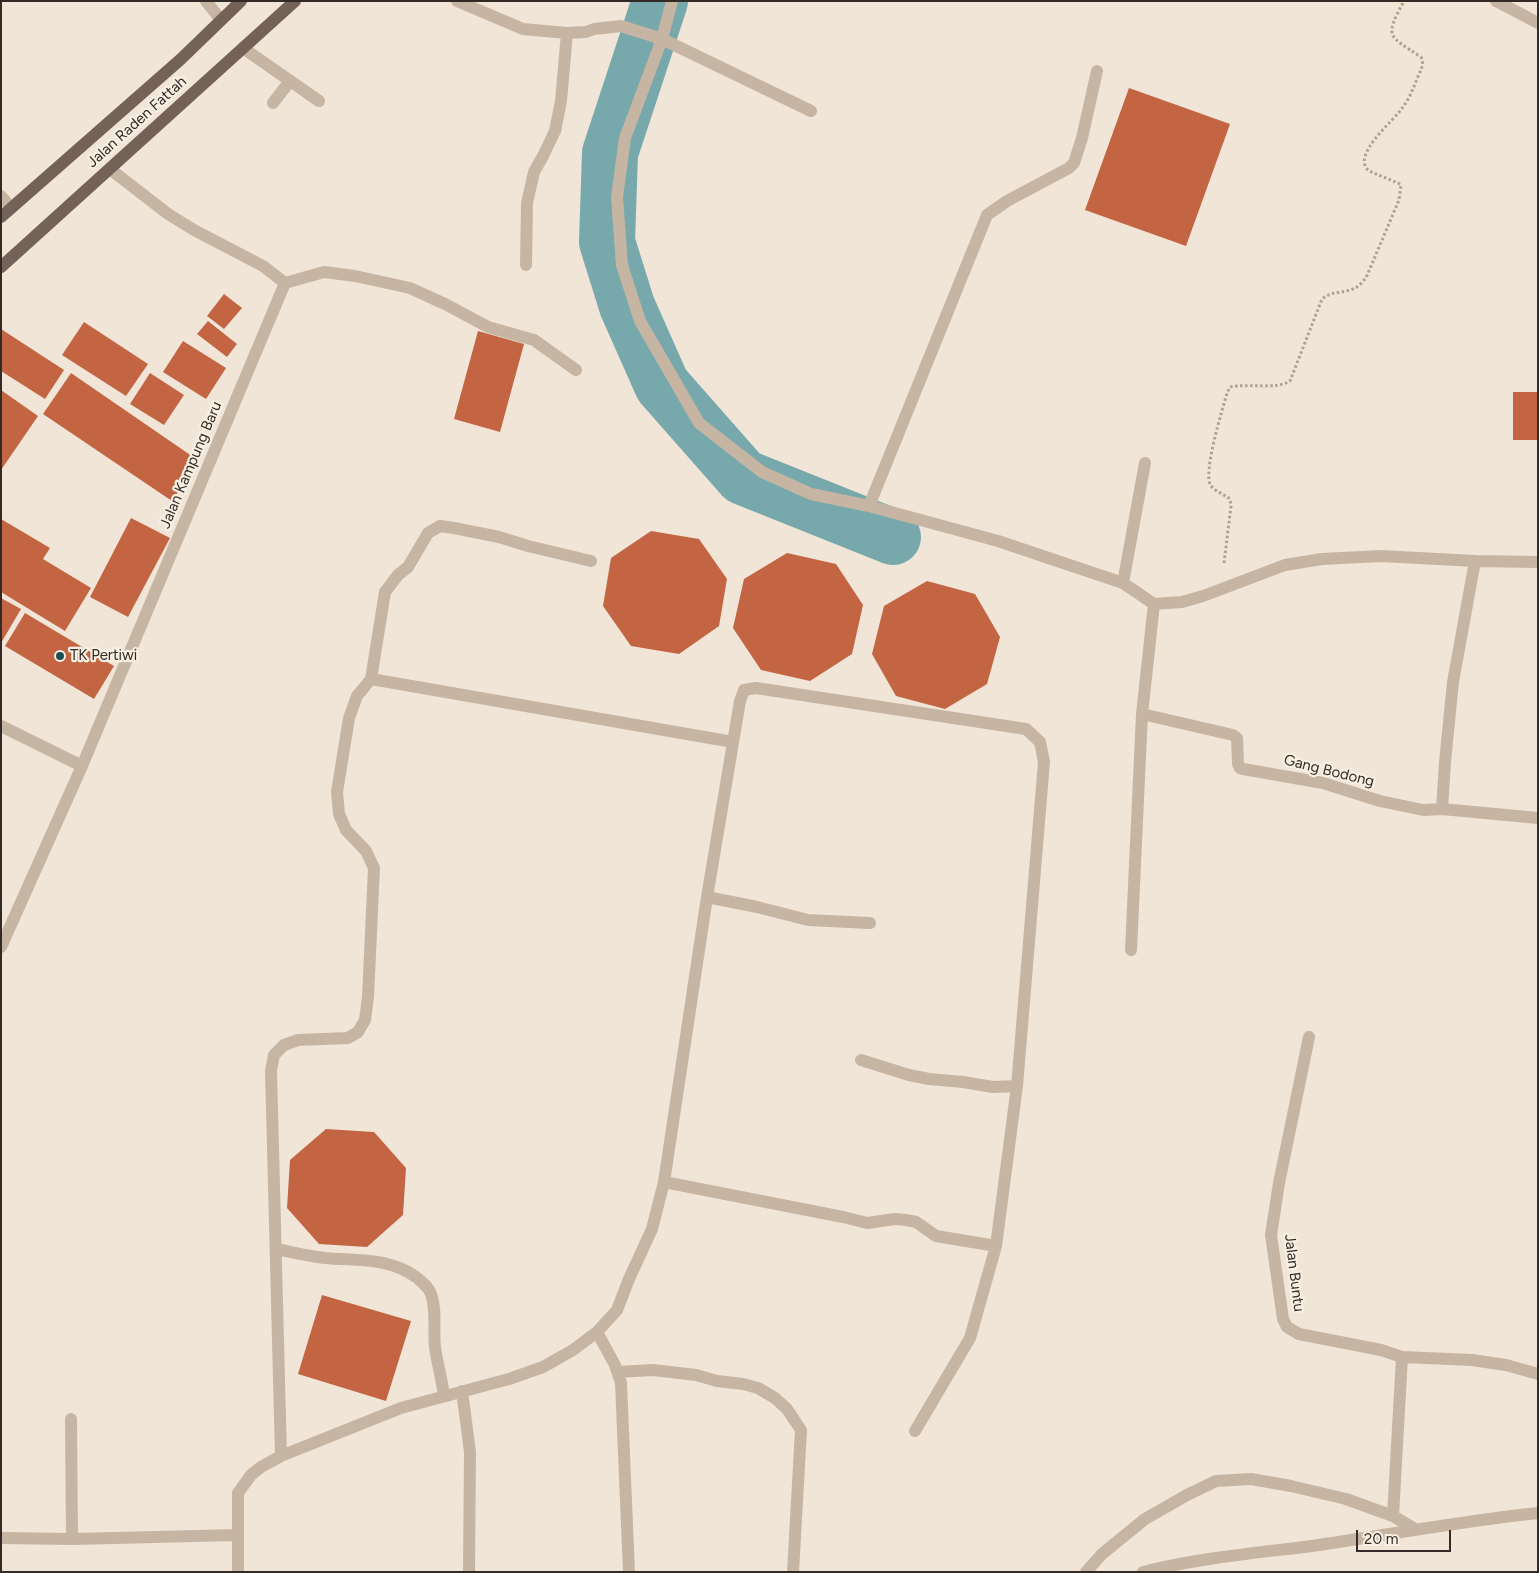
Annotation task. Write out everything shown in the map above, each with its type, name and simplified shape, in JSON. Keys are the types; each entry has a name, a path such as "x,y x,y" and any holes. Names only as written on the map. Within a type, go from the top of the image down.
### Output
{"main road":[{"name":"Jalan Raden Fattah","path":"1,217 181,59 241,1"},
{"name":"Jalan Raden Fattah","path":"1,267 295,1"}],"street":[{"path":"206,1 221,20"},
{"path":"456,1 523,29 567,33 620,26 656,37 811,111"},
{"path":"672,1 666,22 656,37 625,138 617,197 622,265 640,321 700,422 762,472 811,494 869,506 998,541 1123,583 1154,604 1182,602 1285,565 1322,559 1381,556 1475,562 1538,562"},
{"path":"1496,1 1538,23"},
{"path":"526,265 527,203 534,172 555,131 562,101 567,33"},
{"path":"243,48 319,101"},
{"path":"869,506 987,215 1007,201 1069,168 1074,163 1082,138 1097,71"},
{"path":"272,103 290,81"},
{"path":"110,169 168,214 194,230 263,266 285,283 324,272 355,276 410,288 447,304 488,327 534,340 576,370"},
{"path":"1,196 11,208"},
{"name":"Jalan Kampung Baru","path":"1,948 82,766 285,283"},
{"path":"1123,583 1145,463"},
{"path":"281,1456 272,1071 274,1055 284,1045 298,1040 348,1038 358,1032 365,1020 368,998 374,868 366,851 346,830 339,814 337,792 349,718 357,696 371,680 385,592 398,575 408,567 428,533 440,526 499,537 591,561"},
{"path":"1442,810 1454,682 1475,562"},
{"path":"1130,950 1142,714 1154,604"},
{"path":"371,680 733,742"},
{"path":"238,1572 238,1494 251,1475 261,1467 281,1456 401,1408 509,1379 543,1367 573,1350 597,1332 617,1310 652,1229 664,1182 707,897 740,701 744,690 756,688 1026,728 1040,742 1044,762 1017,1086 996,1246 970,1338 915,1431"},
{"name":"Gang Bodong","path":"1142,714 1234,735 1237,738 1238,764 1243,769 1323,783 1402,806 1423,810 1538,818"},
{"path":"1,726 82,766"},
{"path":"707,897 808,920 870,923"},
{"name":"Jalan Buntu","path":"1309,1037 1271,1234 1283,1319 1287,1328 1299,1334 1381,1350 1402,1357 1472,1360 1506,1365 1538,1374"},
{"path":"861,1060 909,1075 929,1079 993,1087 1017,1086"},
{"path":"664,1182 867,1223 895,1219 906,1220 916,1222 936,1236 996,1246"},
{"path":"276,1249 323,1258 386,1263 405,1270 422,1282 430,1291 434,1306 435,1346 444,1396"},
{"path":"597,1332 615,1364 621,1383 629,1572"},
{"path":"1393,1516 1402,1357"},
{"path":"618,1372 653,1370 743,1384 758,1388 775,1398 787,1409 801,1430 793,1572"},
{"path":"462,1391 470,1452 469,1572"},
{"path":"71,1419 72,1539"},
{"path":"1086,1572 1102,1554 1145,1519 1187,1495 1216,1482 1251,1479 1291,1486 1346,1499 1393,1516 1415,1529"},
{"path":"1143,1572 1243,1554 1312,1546 1538,1512"},
{"path":"1,1538 72,1539 237,1535"}],"path":[{"path":"1222,589 1231,506 1230,499 1209,483 1208,475 1214,440 1227,393 1230,387 1240,385 1277,386 1285,385 1290,381 1322,299 1326,295 1345,292 1358,287 1366,278 1399,200 1401,186 1369,171 1365,163 1366,154 1378,134 1403,108 1423,66 1420,57 1393,38 1391,32 1391,26 1404,1"}],"building":[{"path":"1129,88 1230,124 1186,246 1085,210"},
{"path":"224,294 242,308 224,329 207,316"},
{"path":"208,321 237,344 227,357 197,334"},
{"path":"84,322 148,364 126,396 62,355"},
{"path":"1,329 64,370 45,399 1,371"},
{"path":"478,331 524,344 500,432 454,419"},
{"path":"183,341 226,368 206,399 163,372"},
{"path":"71,373 199,461 172,501 43,414"},
{"path":"150,373 184,395 164,425 130,404"},
{"path":"1,390 38,416 1,470"},
{"path":"1513,392 1538,392 1538,440 1513,440"},
{"path":"131,518 170,538 128,617 90,597"},
{"path":"1,519 50,548 43,559 91,588 65,631 1,592"},
{"path":"651,531 699,539 727,579 719,626 679,654 631,646 603,606 611,558"},
{"path":"787,553 836,564 863,605 852,654 810,681 761,670 733,628 744,579"},
{"path":"927,581 975,594 1000,637 987,684 945,709 896,696 872,654 884,606"},
{"path":"1,598 21,609 1,643"},
{"name":"TK Pertiwi","path":"25,613 114,666 94,699 5,646"},
{"path":"326,1129 374,1132 406,1168 403,1215 367,1247 319,1244 287,1208 290,1160"},
{"path":"322,1295 411,1321 386,1401 298,1374"}],"waterway":[{"path":"660,1 610,153 607,242 627,306 662,385 743,477 893,537"}],"place":[{"name":"TK Pertiwi","path":"60,656"}]}
